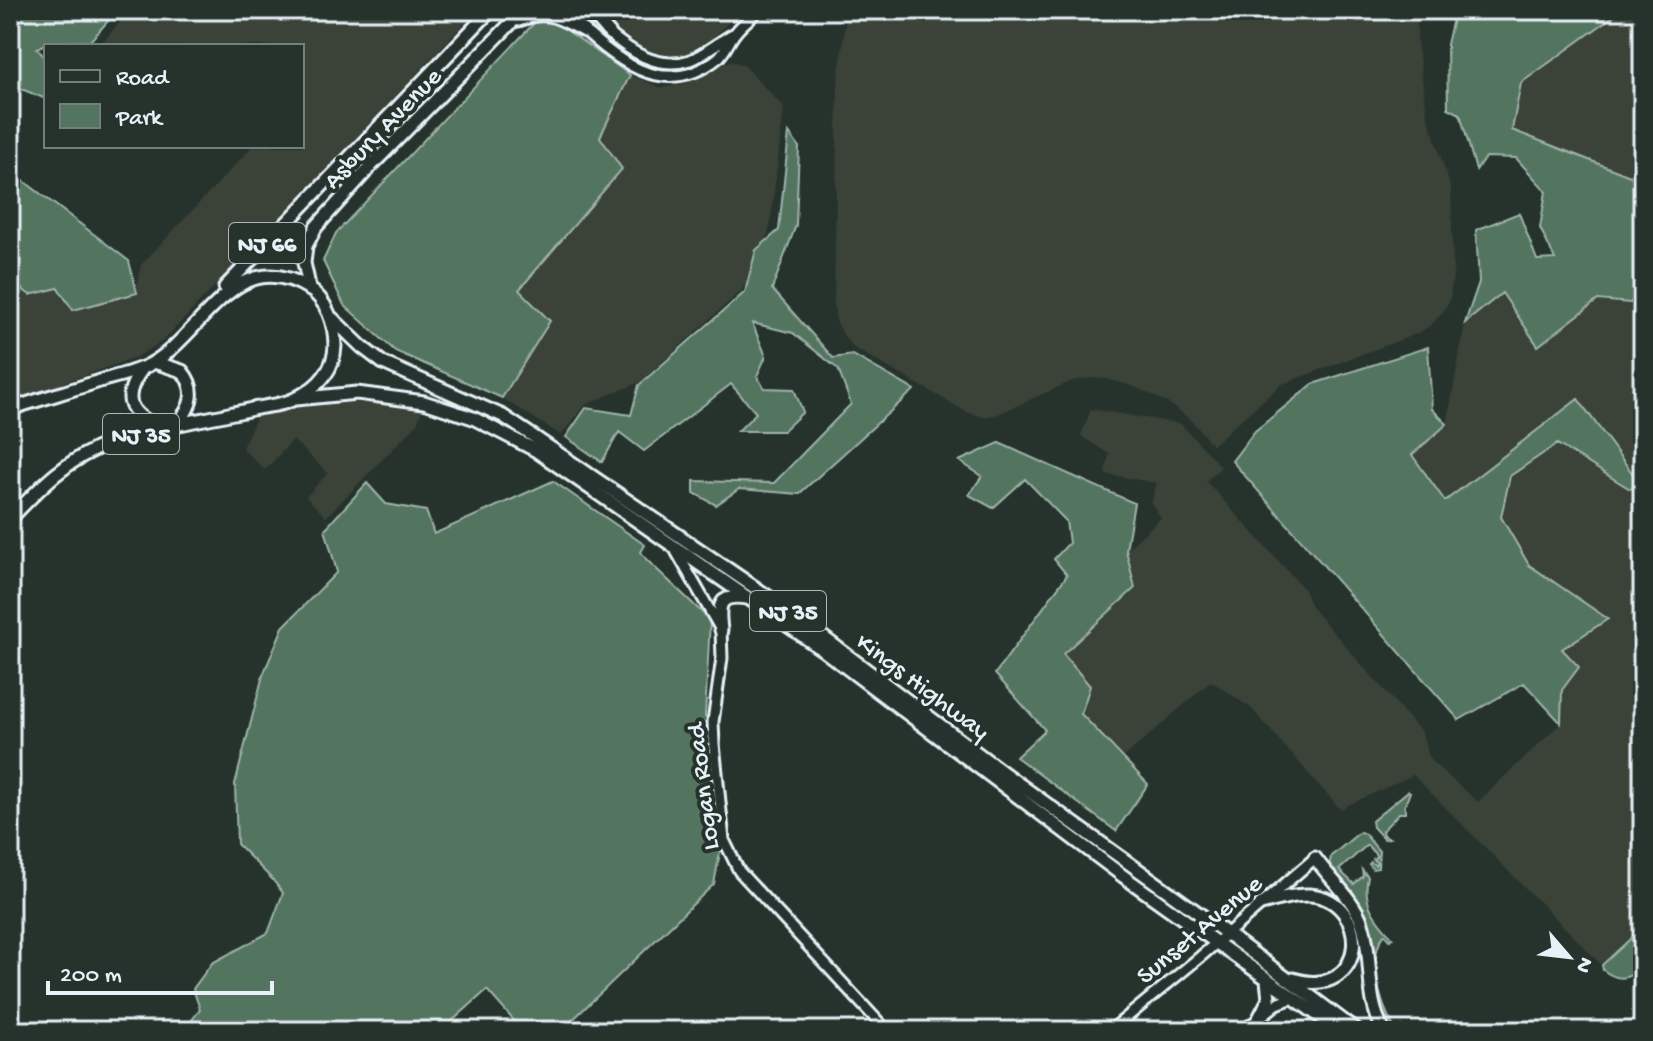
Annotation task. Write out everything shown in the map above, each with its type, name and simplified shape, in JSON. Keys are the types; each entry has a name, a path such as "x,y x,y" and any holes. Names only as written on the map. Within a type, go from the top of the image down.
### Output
{"main road":[{"name":"Asbury Avenue","path":"86,386 167,346 491,10"},
{"name":"Asbury Avenue","path":"310,290 304,263 306,246 316,227 371,166 524,10"},
{"path":"587,10 610,34"},
{"path":"511,23 541,13 585,31"},
{"name":"NJ 35","path":"10,409 149,365 183,340 225,295 247,280 279,278 310,290 332,318"},
{"path":"296,399 319,383 329,369 334,352 332,318"},
{"name":"Kings Highway","path":"332,318 383,363 503,416 779,604 1005,774 1357,1031"},
{"path":"162,428 141,418 129,401 132,382 149,365 182,371 192,388 190,408 176,425"},
{"name":"Kings Highway","path":"296,399 375,394 424,402 473,418 535,450 752,599 1215,943 1340,1031"},
{"name":"NJ 35","path":"10,519 47,480 85,454 111,442 296,399"},
{"path":"721,630 719,608 724,600 733,596 752,599"},
{"path":"1315,858 1356,909 1362,923 1372,1005 1384,1031"},
{"path":"1261,904 1297,895 1319,896 1339,907 1352,927 1352,955 1336,977 1316,984 1284,976"},
{"path":"1259,1018 1269,999 1267,980"}],"street":[{"path":"562,10 627,65 656,76 674,78 697,72 720,56 736,32 758,10"},
{"path":"610,34 634,53 659,62 674,62 691,59 736,32"},
{"name":"Logan Road","path":"669,542 689,571 721,630 722,658 713,722 724,835 731,858 739,871 887,1031"},
{"name":"Sunset Avenue","path":"1110,1031 1315,858"},
{"path":"1243,1031 1277,1004 1293,998"}],"shaded area":[{"path":"131,10 477,10 163,341 136,357 10,402 10,280 30,295 58,287 136,293 141,265 251,148 304,148 304,44 101,44"},
{"path":"597,10 740,10 708,43 689,55 660,58 636,49"},
{"path":"847,10 1417,10 1417,42 1427,114 1451,189 1453,273 1450,299 1430,326 1416,334 1282,384 1212,445 1191,420 1170,404 1135,387 1107,379 1072,381 996,415 982,417 967,412 854,348 836,320 838,83"},
{"path":"1622,10 1643,10 1643,181 1512,130 1521,84"},
{"path":"730,61 744,65 784,108 770,226 757,268 741,291 640,382 585,405 561,435 502,398 549,321 519,290 622,169 600,138 630,75 662,88 687,83"},
{"path":"1501,293 1538,346 1598,300 1630,303 1643,293 1643,927 1602,965 1413,775 1340,809 1251,708 1211,681 1123,758 1081,714 1063,654 1135,588 1126,550 1161,518 1151,503 1157,483 1105,474 1109,454 1081,436 1091,409 1181,424 1221,467 1206,481 1303,588 1312,608 1422,733 1430,760 1478,802 1561,723 1562,690 1579,667 1562,649 1608,619 1529,565 1501,517 1510,476 1557,444 1630,489 1578,399 1446,501 1411,455 1447,424 1465,323"},
{"path":"340,402 392,404 422,409 417,424 326,517 306,497 328,473 293,440 265,470 242,448 257,416"}],"green space":[{"path":"10,10 118,10 90,41 47,43 37,48 44,57 44,98 14,86 10,89"},
{"path":"1455,10 1622,10 1521,83 1512,130 1643,181 1643,293 1630,303 1598,300 1538,346 1502,293 1465,323 1479,282 1476,230 1519,213 1537,260 1555,259 1540,228 1546,191 1516,158 1486,157 1476,170 1460,114 1448,108 1447,44"},
{"path":"548,17 630,75 600,137 622,169 519,290 550,321 502,398 395,351 344,305 323,261 336,233 538,19"},
{"path":"789,133 799,147 796,225 772,289 833,358 853,355 914,390 799,494 739,489 716,505 694,493 694,481 774,483 851,404 838,369 793,333 752,323 766,356 757,376 764,388 794,389 803,412 783,431 738,431 756,413 731,384 644,451 619,432 602,462 566,437 586,408 631,415 639,385 745,292 756,250 779,230"},
{"path":"12,172 129,261 137,293 73,310 58,288 30,295 10,280"},
{"path":"1428,347 1432,409 1447,424 1412,455 1445,501 1578,399 1641,485 1630,489 1557,444 1510,476 1501,517 1529,565 1608,619 1562,649 1579,667 1562,690 1561,723 1524,683 1459,720 1232,461 1255,431 1313,384"},
{"path":"999,443 1134,503 1126,550 1135,588 1063,654 1090,686 1081,714 1148,784 1116,831 1016,757 1045,730 995,674 1067,575 1054,559 1069,543 1066,521 1025,479 993,508 969,495 982,476 959,461"},
{"path":"553,481 645,545 641,552 647,560 710,620 705,717 713,719 721,847 714,884 561,1031 523,1031 487,990 450,1023 456,1031 184,1031 200,1009 193,989 212,963 268,933 283,893 237,844 235,784 263,675 283,627 337,572 325,529 367,483 386,504 426,511 434,534"},
{"path":"1408,791 1405,813 1399,813 1382,831 1389,838 1384,839 1373,827 1372,821"},
{"path":"1360,832 1379,851 1378,868 1373,869 1369,864 1377,863 1373,859 1377,856 1367,845 1339,870 1354,884 1363,876 1362,870 1368,877 1369,903 1393,938 1390,940 1385,934 1376,955 1380,995 1395,1029 1402,1026 1406,1031 1389,1031 1379,1012 1370,933 1329,868 1331,856"},
{"path":"1643,927 1643,949 1633,966 1637,971 1620,978 1603,970 1602,965"}]}
